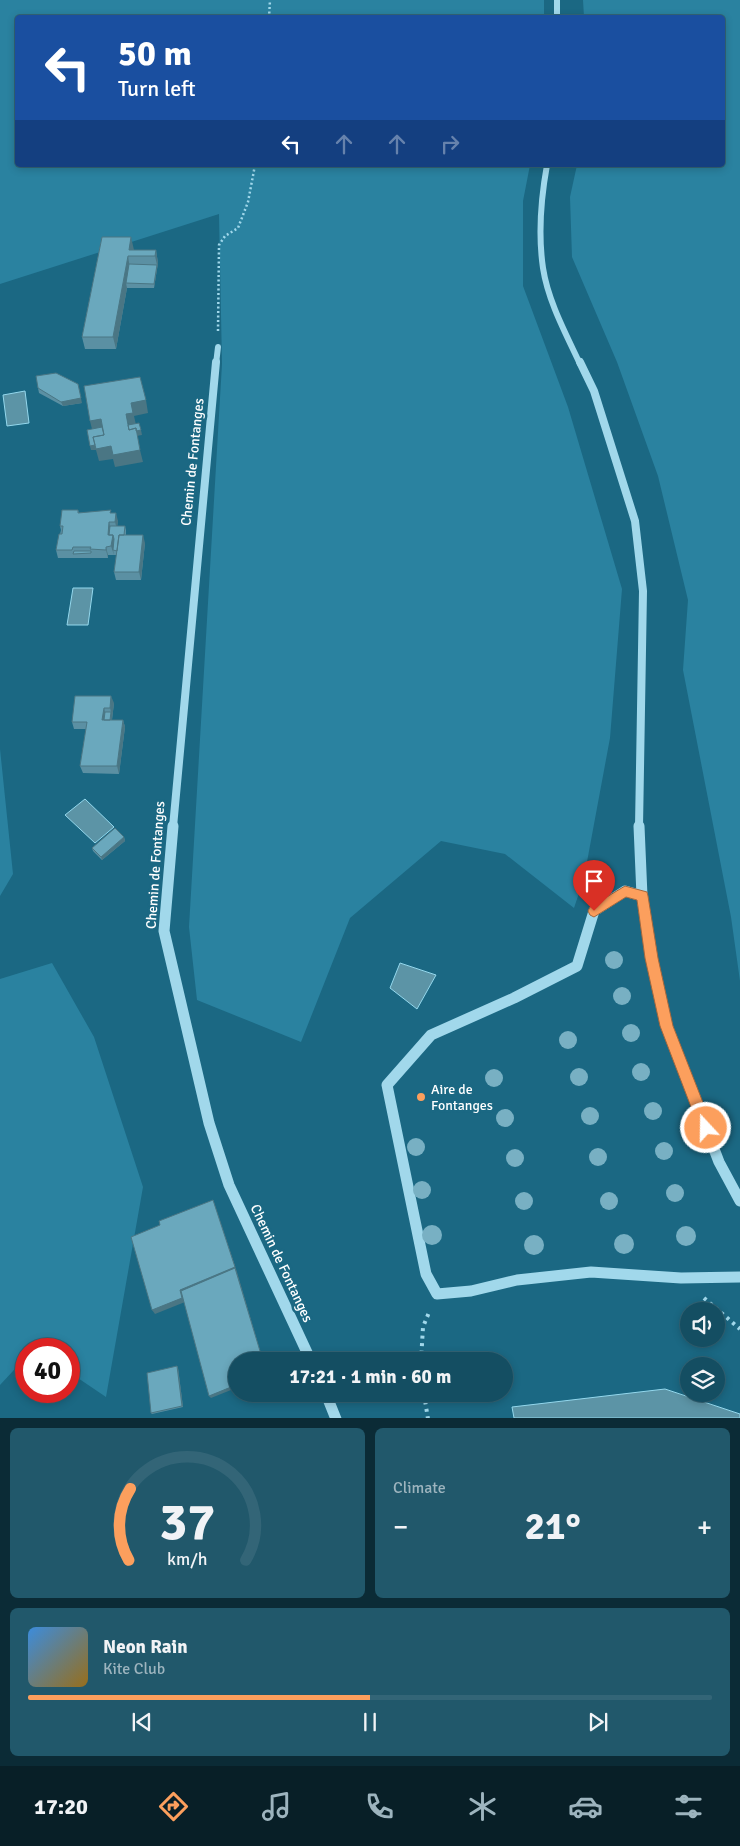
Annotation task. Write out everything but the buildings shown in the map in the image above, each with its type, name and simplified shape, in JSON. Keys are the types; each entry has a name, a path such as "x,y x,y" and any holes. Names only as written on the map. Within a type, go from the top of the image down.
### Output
{"street":[{"path":"557,0 557,15"},
{"path":"547,167 542,195 541,252 543,270 560,320 594,391 635,521 643,591 639,837 642,896 651,958 666,1026 719,1162 740,1201"},
{"name":"Chemin de Fontanges","path":"218,347 183,704 164,931 209,1123 229,1185 307,1352"},
{"path":"642,896 625,892 594,911 577,966 514,998 431,1035 388,1085 426,1274 437,1294 471,1291 517,1280 590,1272 681,1278 740,1276"},
{"path":"329,1402 336,1418"}],"path":[{"path":"269,15 270,0"},
{"path":"218,347 219,245 225,236 238,228 248,202 255,167"},
{"path":"681,1278 740,1329"},
{"path":"421,1352 422,1327 437,1294"},
{"path":"425,1402 428,1418"}],"shaded area":[{"path":"0,0 544,0 544,15 15,15 15,167 530,167 523,201 523,286 568,407 622,589 610,738 584,878 574,908 505,854 441,841 350,918 301,1042 197,1000 189,927 222,364 219,214 0,284"},
{"path":"583,0 740,0 740,981 731,917 683,670 688,600 658,476 617,362 572,257 570,197 577,167 725,167 725,15 584,15"},
{"path":"25,391 29,423 7,426 3,395"},
{"path":"73,588 93,588 88,625 67,625"},
{"path":"0,749 13,874 0,896"},
{"path":"85,799 114,827 95,843 65,815"},
{"path":"52,963 94,1037 143,1187 106,1397 80,1379 80,1338 15,1338 15,1369 0,1385 0,979"},
{"path":"400,963 436,975 417,1009 390,988"},
{"path":"665,1389 680,1394 680,1402 704,1402 740,1414 740,1418 514,1418 512,1407"}],"place":[{"name":"Aire de Fontanges","path":"421,1097"}],"route":[{"path":"594,911 625,892 642,896 651,958 666,1026 706,1128"}]}
